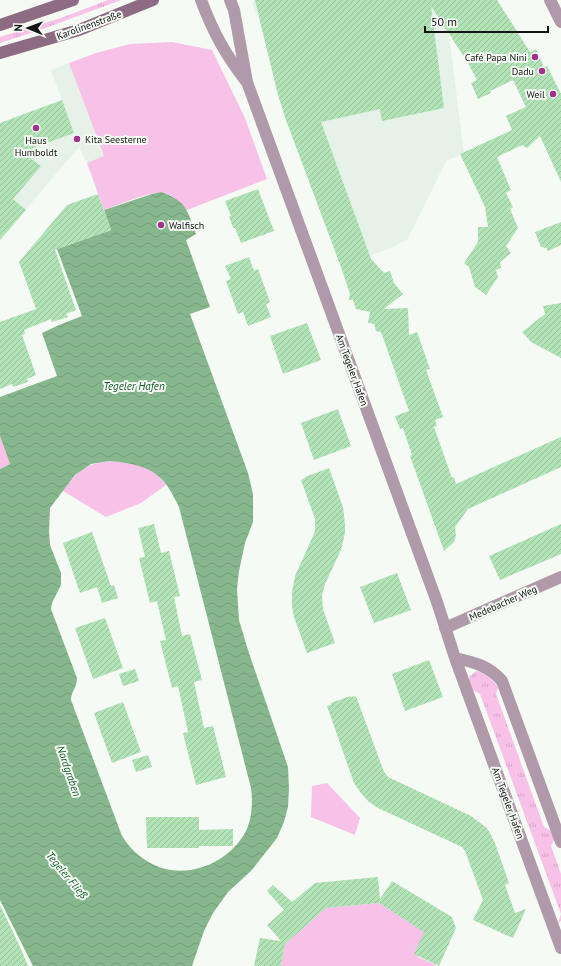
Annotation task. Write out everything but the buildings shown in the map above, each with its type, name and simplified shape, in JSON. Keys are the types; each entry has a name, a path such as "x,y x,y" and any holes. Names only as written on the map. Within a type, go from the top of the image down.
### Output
{"main road":[{"path":"0,25 73,0"},
{"name":"Karolinenstraße","path":"0,53 79,30 153,0"}],"street":[{"name":"Am Tegeler Hafen","path":"201,0 217,39 247,82"},
{"name":"Am Tegeler Hafen","path":"230,0 234,10 247,82 561,948"},
{"path":"550,0 561,22"},
{"name":"Medebacher Weg","path":"446,628 561,577"},
{"path":"455,658 486,667 495,673 502,681 561,842"}],"shaded area":[{"path":"252,1 445,3 464,153 446,161 408,239 395,246 341,267 286,120 278,95 257,11 255,12"},
{"name":"Kita Seesterne","path":"69,63 104,157 87,163 79,147 20,216 0,199 0,160 74,132 51,70"}],"green space":[{"path":"108,0 121,0 0,43 0,37 61,18"},
{"path":"172,42 212,50 245,118 267,179 187,210 173,197 162,193 157,193 142,196 104,210 87,163 104,156 69,63 96,53 130,44"},
{"path":"0,436 10,464 0,469"},
{"path":"109,461 145,467 156,474 166,485 141,503 106,517 63,491 73,478 82,470 93,465"},
{"path":"476,671 488,677 498,687 496,694 544,827 551,831 554,840 551,846 561,874 561,914 480,694 473,690 469,680 470,676"},
{"path":"327,783 360,818 355,835 311,817 312,786"},
{"path":"379,903 412,924 429,930 415,951 418,957 436,966 281,966 285,944 326,908"},
{"path":"561,914 561,921 558,923"}],"water":[{"path":"161,192 170,195 181,203 188,213 196,234 186,240 210,307 190,314 248,473 253,494 253,522 245,543 237,589 239,620 288,767 288,807 284,822 277,838 251,871 228,892 213,913 204,931 192,966 33,966 0,900 0,469 10,464 0,436 0,397 57,376 42,333 82,316 57,249 111,230 104,210","holes":["109,461 140,466 154,473 166,484 179,507 251,788 252,804 250,821 239,842 220,859 197,869 184,871 172,870 153,865 129,846 122,836 71,700 77,678 51,609 52,603 61,585 61,573 50,545 50,508 75,475 91,464"]}],"place":[{"name":"Café Papa Nini","path":"535,57"},
{"name":"Dadu","path":"542,71"},
{"name":"Weil","path":"553,94"},
{"name":"Haus Humboldt","path":"36,128"},
{"name":"Kita Seesterne","path":"77,139"},
{"name":"Walfisch","path":"161,225"}],"water label":[{"name":"Tegeler Hafen","path":"134,386"},
{"name":"Nordgraben","path":"69,771"},
{"name":"Tegeler Fließ","path":"67,875"}]}
